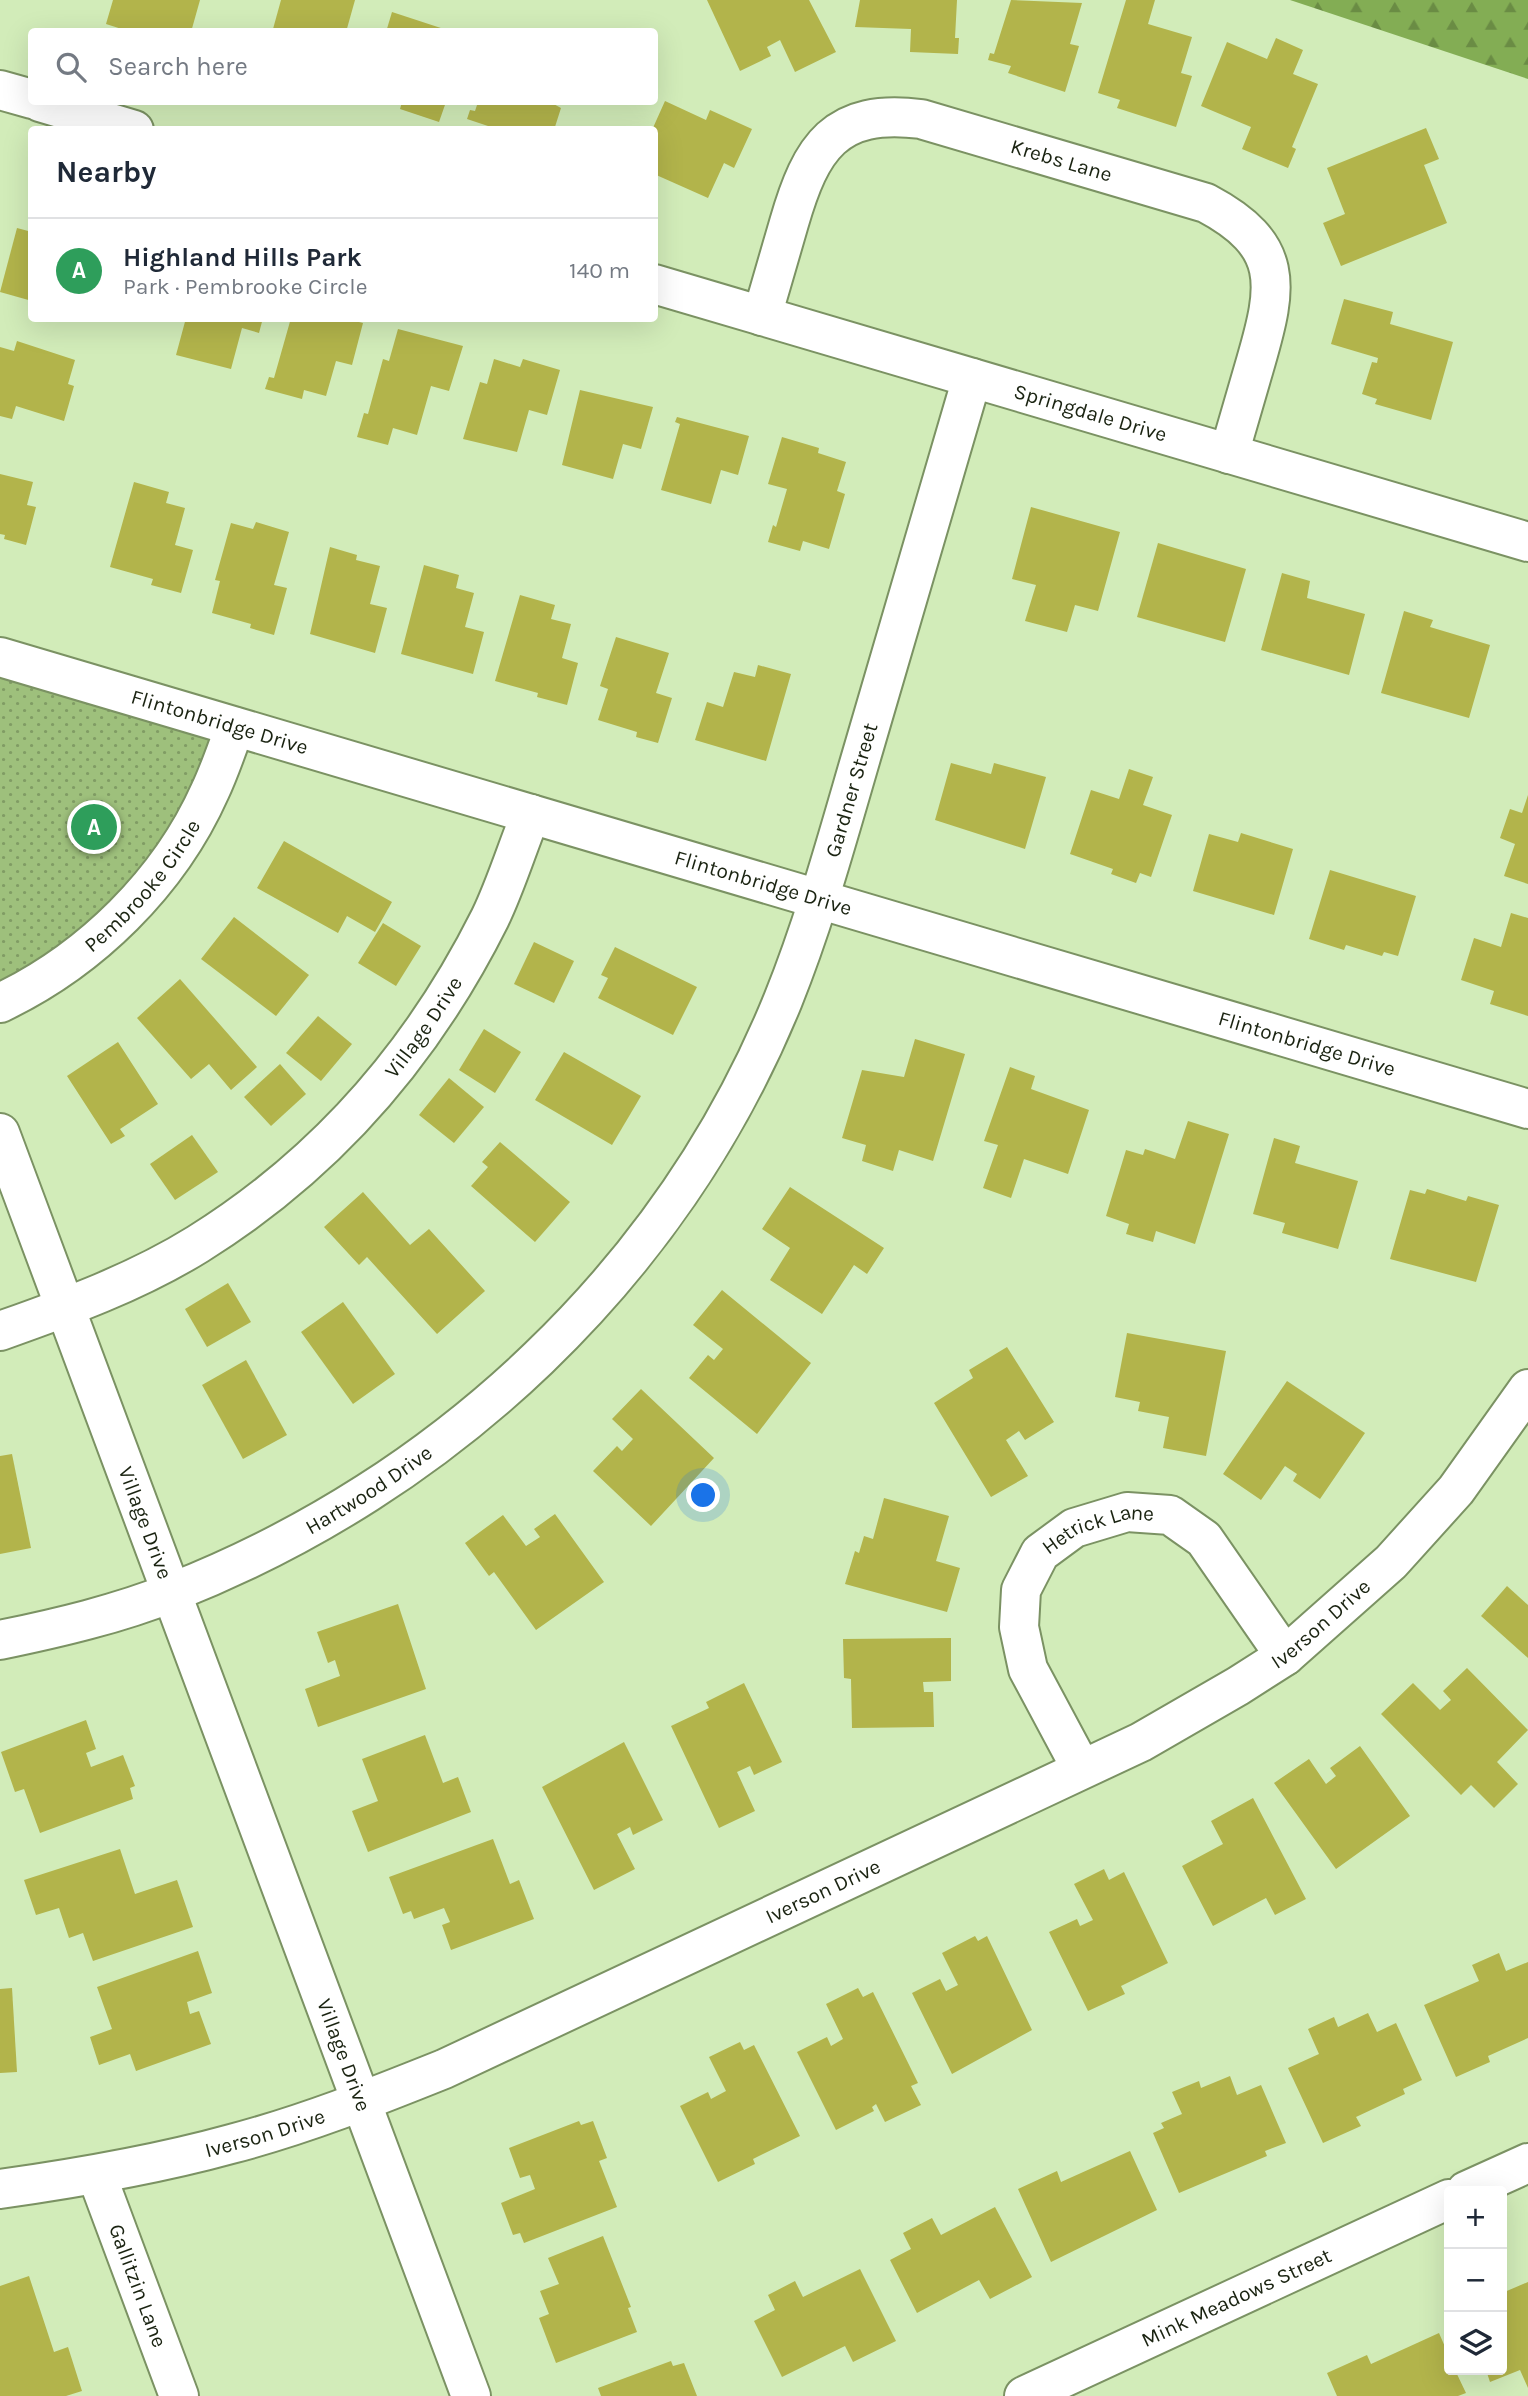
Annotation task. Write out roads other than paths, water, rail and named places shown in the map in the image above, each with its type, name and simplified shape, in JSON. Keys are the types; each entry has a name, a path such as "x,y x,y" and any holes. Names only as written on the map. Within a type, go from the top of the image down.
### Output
{"street":[{"path":"0,90 28,98"},
{"path":"50,105 121,126"},
{"name":"Krebs Lane","path":"762,316 801,183 817,153 841,131 864,120 889,115 921,119 1206,203 1248,230 1268,266 1272,307 1229,454"},
{"name":"Springdale Drive","path":"658,285 1528,542"},
{"name":"Gardner Street","path":"660,1219 735,1101 782,1002 819,900 972,377"},
{"name":"Flintonbridge Drive","path":"0,657 1528,1109"},
{"name":"Pembrooke Circle","path":"0,1003 30,989 89,948 135,904 178,848 203,804 235,727"},
{"name":"Village Drive","path":"471,2396 65,1308 122,1284 197,1245 273,1192 341,1132 397,1069 449,995 491,915 531,814"},
{"path":"0,1133 65,1308 0,1331"},
{"name":"Hartwood Drive","path":"0,1640 66,1626 172,1593 295,1537 390,1481 454,1433 537,1361 612,1282 660,1219"},
{"name":"Iverson Drive","path":"0,2189 97,2175 232,2144 361,2102 456,2063 1141,1742 1285,1656 1391,1562 1456,1490 1528,1389"},
{"name":"Hetrick Lane","path":"1081,1768 1027,1670 1019,1627 1021,1590 1040,1552 1074,1528 1127,1512 1170,1515 1204,1539 1285,1656"},
{"path":"1477,2186 1528,2163"},
{"name":"Gallitzin Lane","path":"97,2175 178,2396"},
{"name":"Mink Meadows Street","path":"1024,2396 1444,2201"}],"place":[{"name":"Highland Hills Park","path":"94,827"}]}
